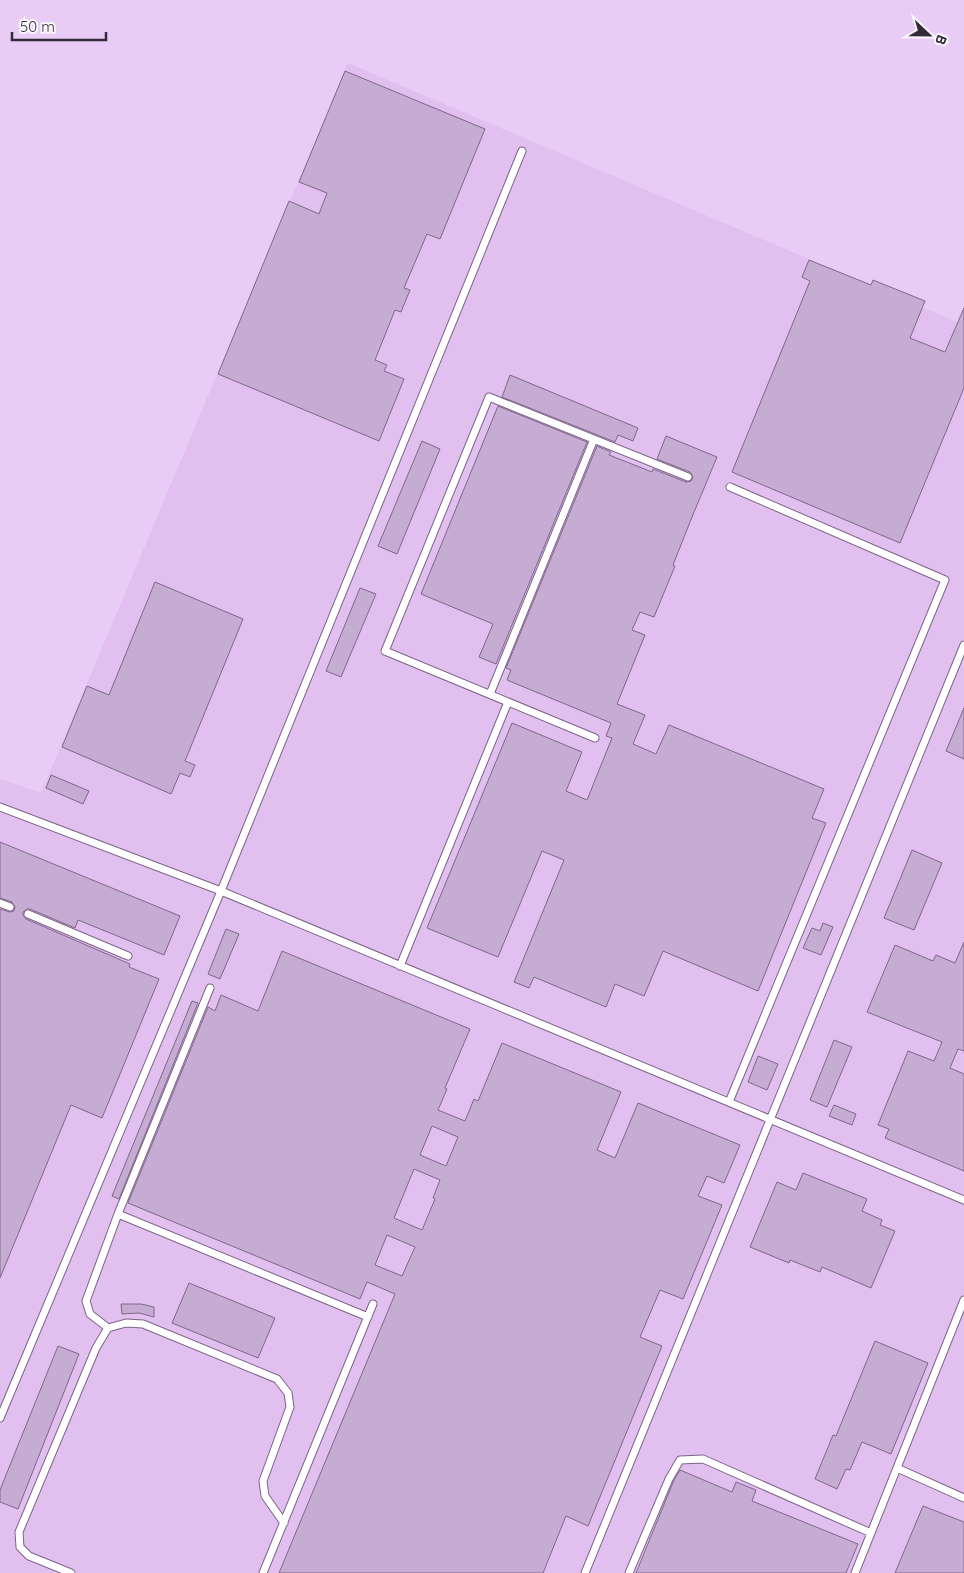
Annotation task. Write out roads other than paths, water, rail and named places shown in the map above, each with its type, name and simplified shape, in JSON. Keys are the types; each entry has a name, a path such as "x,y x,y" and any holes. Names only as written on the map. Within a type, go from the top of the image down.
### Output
{"lane":[{"path":"0,1418 221,891 522,152"},
{"path":"595,738 385,651 489,397 688,477"},
{"path":"490,694 594,439"},
{"path":"730,487 945,580 730,1102"},
{"path":"585,1573 964,645"},
{"path":"400,966 508,702"},
{"path":"0,807 221,891 964,1200"},
{"path":"0,902 10,907"},
{"path":"28,914 128,956"},
{"path":"108,1328 90,1314 86,1301 118,1214 210,988"},
{"path":"118,1214 368,1317"},
{"path":"855,1573 964,1300"},
{"path":"264,1573 374,1304"},
{"path":"71,1573 29,1556 20,1547 20,1532 96,1348 108,1328 126,1323 143,1324 277,1379 288,1393 290,1407 263,1481 265,1496 284,1523"},
{"path":"629,1573 669,1479 680,1460 703,1459 871,1532"},
{"path":"897,1468 964,1498"}]}
